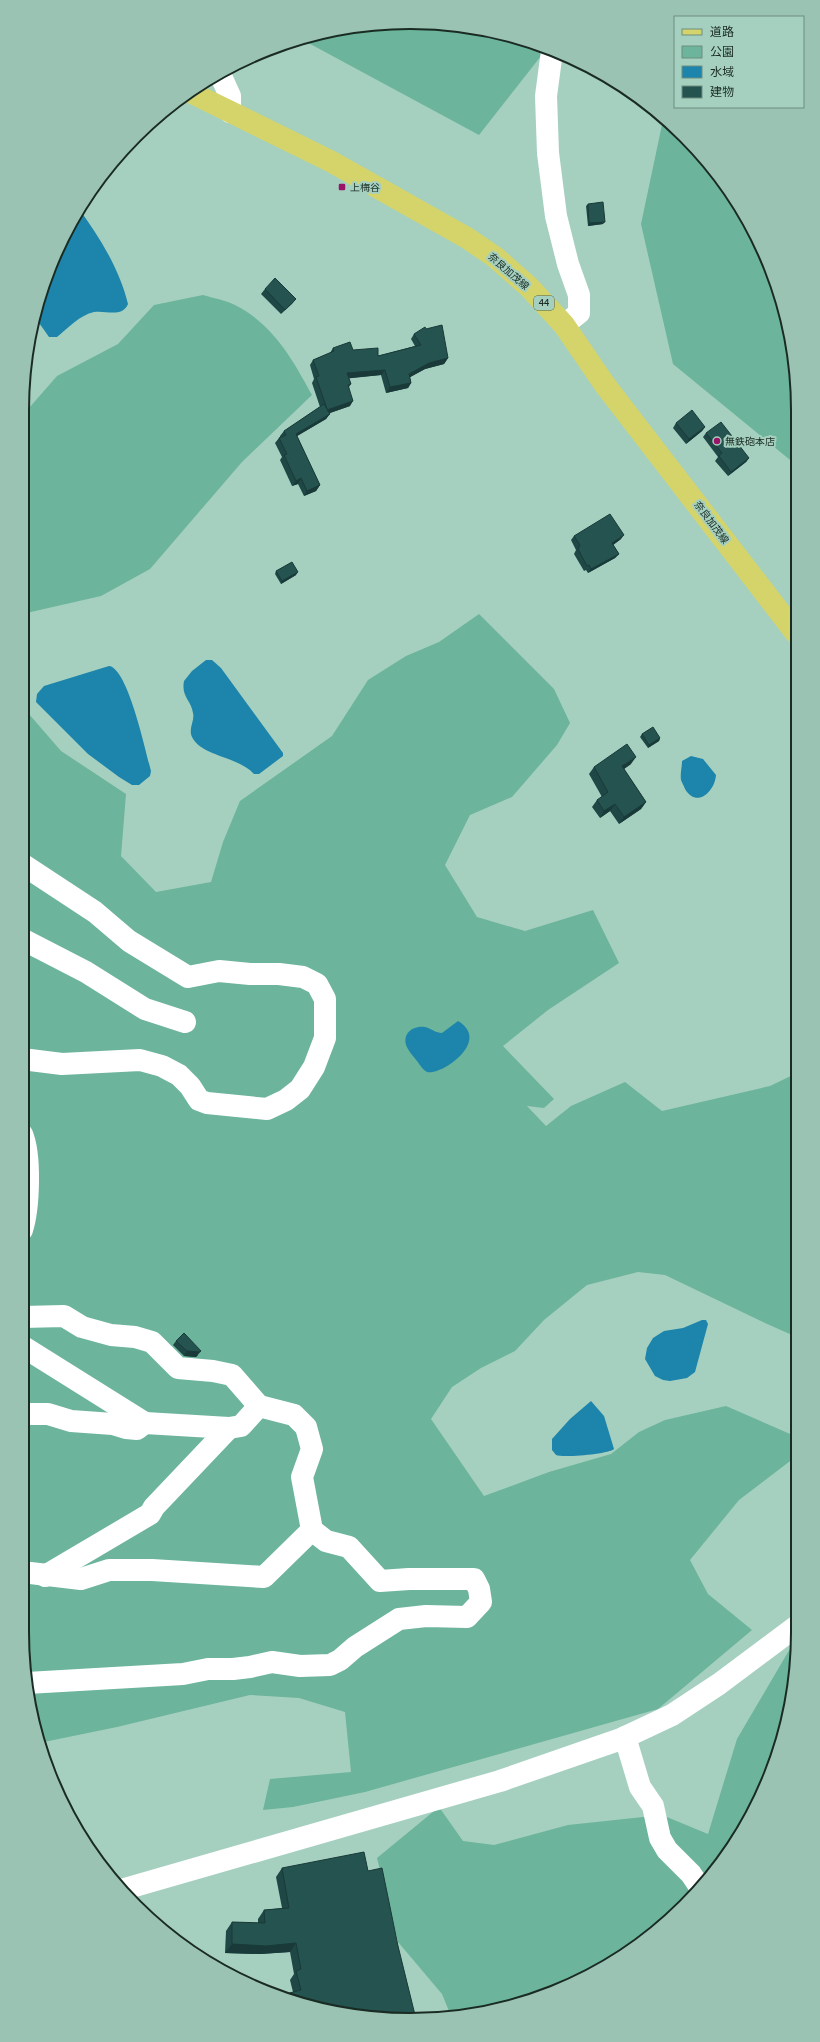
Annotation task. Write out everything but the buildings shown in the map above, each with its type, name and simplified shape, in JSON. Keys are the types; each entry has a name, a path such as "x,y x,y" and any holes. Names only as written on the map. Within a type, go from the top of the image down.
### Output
{"main road":[{"name":"奈良加茂線","path":"196,95 332,162 467,238 500,262 528,287 564,325 605,385 791,627"}],"street":[{"path":"551,56 546,96 551,174 556,216 568,264 579,295 579,313 564,325"},
{"path":"222,79 230,96 230,112"},
{"path":"29,869 95,912 129,941 188,977 219,971 250,974 279,974 303,977 317,984 325,999 325,1038 314,1067 300,1089 286,1100 267,1109 207,1103 199,1100 190,1086 179,1075 162,1066 140,1060 62,1064 29,1060"},
{"path":"29,943 86,972 145,1009 185,1022"},
{"path":"29,1317 64,1316 82,1327 111,1335 135,1337 152,1342 178,1368 213,1371 232,1376 243,1386 259,1406 294,1415 306,1427 312,1449 302,1478 312,1530 326,1541 349,1547 380,1581 409,1579 474,1579 479,1589 481,1602 468,1617 426,1616 399,1619 330,1665 300,1666 272,1662 232,1669 208,1669 183,1674 32,1683"},
{"path":"29,1350 145,1423 230,1428 241,1426 259,1406"},
{"path":"29,1414 48,1414 71,1421 114,1424 126,1428 137,1429 145,1423"},
{"path":"45,1576 150,1514 154,1507 230,1428"},
{"path":"29,1573 81,1579 109,1570 152,1570 264,1577 312,1530"},
{"path":"129,1888 500,1781 625,1737 672,1715 720,1684 791,1630"},
{"path":"625,1737 640,1787 653,1806 660,1838 667,1850 691,1874 696,1883"}],"green space":[{"path":"410,29 435,30 484,36 541,52 541,56 479,135 308,43 360,32"},
{"path":"662,125 696,159 727,198 752,241 762,264 778,311 788,360 791,410 791,461 673,364 641,224"},
{"path":"203,295 235,305 260,322 281,344 312,395 242,462 150,569 101,596 29,612 29,408 57,376 118,344 154,305"},
{"path":"479,614 554,689 570,723 557,745 512,797 470,815 445,865 477,917 525,931 593,910 619,963 548,1010 503,1046 554,1099 544,1108 527,1106 546,1126 571,1106 625,1082 662,1111 770,1086 791,1076 791,1335 665,1275 638,1272 587,1285 544,1320 515,1351 481,1368 452,1387 431,1419 484,1496 549,1472 611,1454 639,1432 665,1420 726,1406 791,1434 791,1460 739,1500 690,1560 708,1594 752,1630 658,1709 365,1792 293,1807 263,1810 270,1779 351,1772 345,1712 299,1698 250,1695 117,1727 45,1742 36,1706 32,1682 29,1632 29,714 61,751 126,794 121,856 156,892 211,882 223,842 240,801 332,736 368,680 406,656 439,642"},
{"path":"790,1648 788,1682 784,1706 771,1754 762,1778 752,1801 727,1844 696,1883 661,1918 642,1934 622,1949 579,1974 532,1993 509,2000 484,2006 449,2011 442,1994 398,1942 377,1858 439,1807 463,1841 494,1845 568,1825 662,1815 708,1834 737,1739"}],"water":[{"path":"83,214 108,254 120,279 128,304 122,311 94,312 84,316 74,322 57,337 49,337 39,323 42,311 58,264 68,241"},
{"path":"206,660 212,660 221,668 283,753 283,756 259,774 254,774 239,763 204,749 197,744 192,737 191,731 193,713 185,695 183,686 184,681 192,671"},
{"path":"109,666 116,670 123,681 141,730 151,771 150,776 139,785 132,785 88,754 36,702 37,694 44,686"},
{"path":"691,756 703,759 716,775 715,781 709,792 700,798 695,798 690,795 685,789 681,780 682,761"},
{"path":"458,1021 467,1029 469,1038 467,1047 460,1056 443,1069 434,1072 427,1072 408,1049 405,1039 406,1035 412,1029 420,1027 425,1027 442,1033"},
{"path":"702,1320 706,1320 708,1324 695,1372 687,1378 670,1381 663,1380 655,1376 645,1359 647,1348 653,1338 664,1331 683,1328"},
{"path":"591,1401 604,1416 614,1449 586,1455 556,1455 552,1450 552,1439 570,1419"}],"place":[{"name":"上梅谷","path":"342,187"},
{"name":"無鉄砲本店","path":"717,441"}]}
